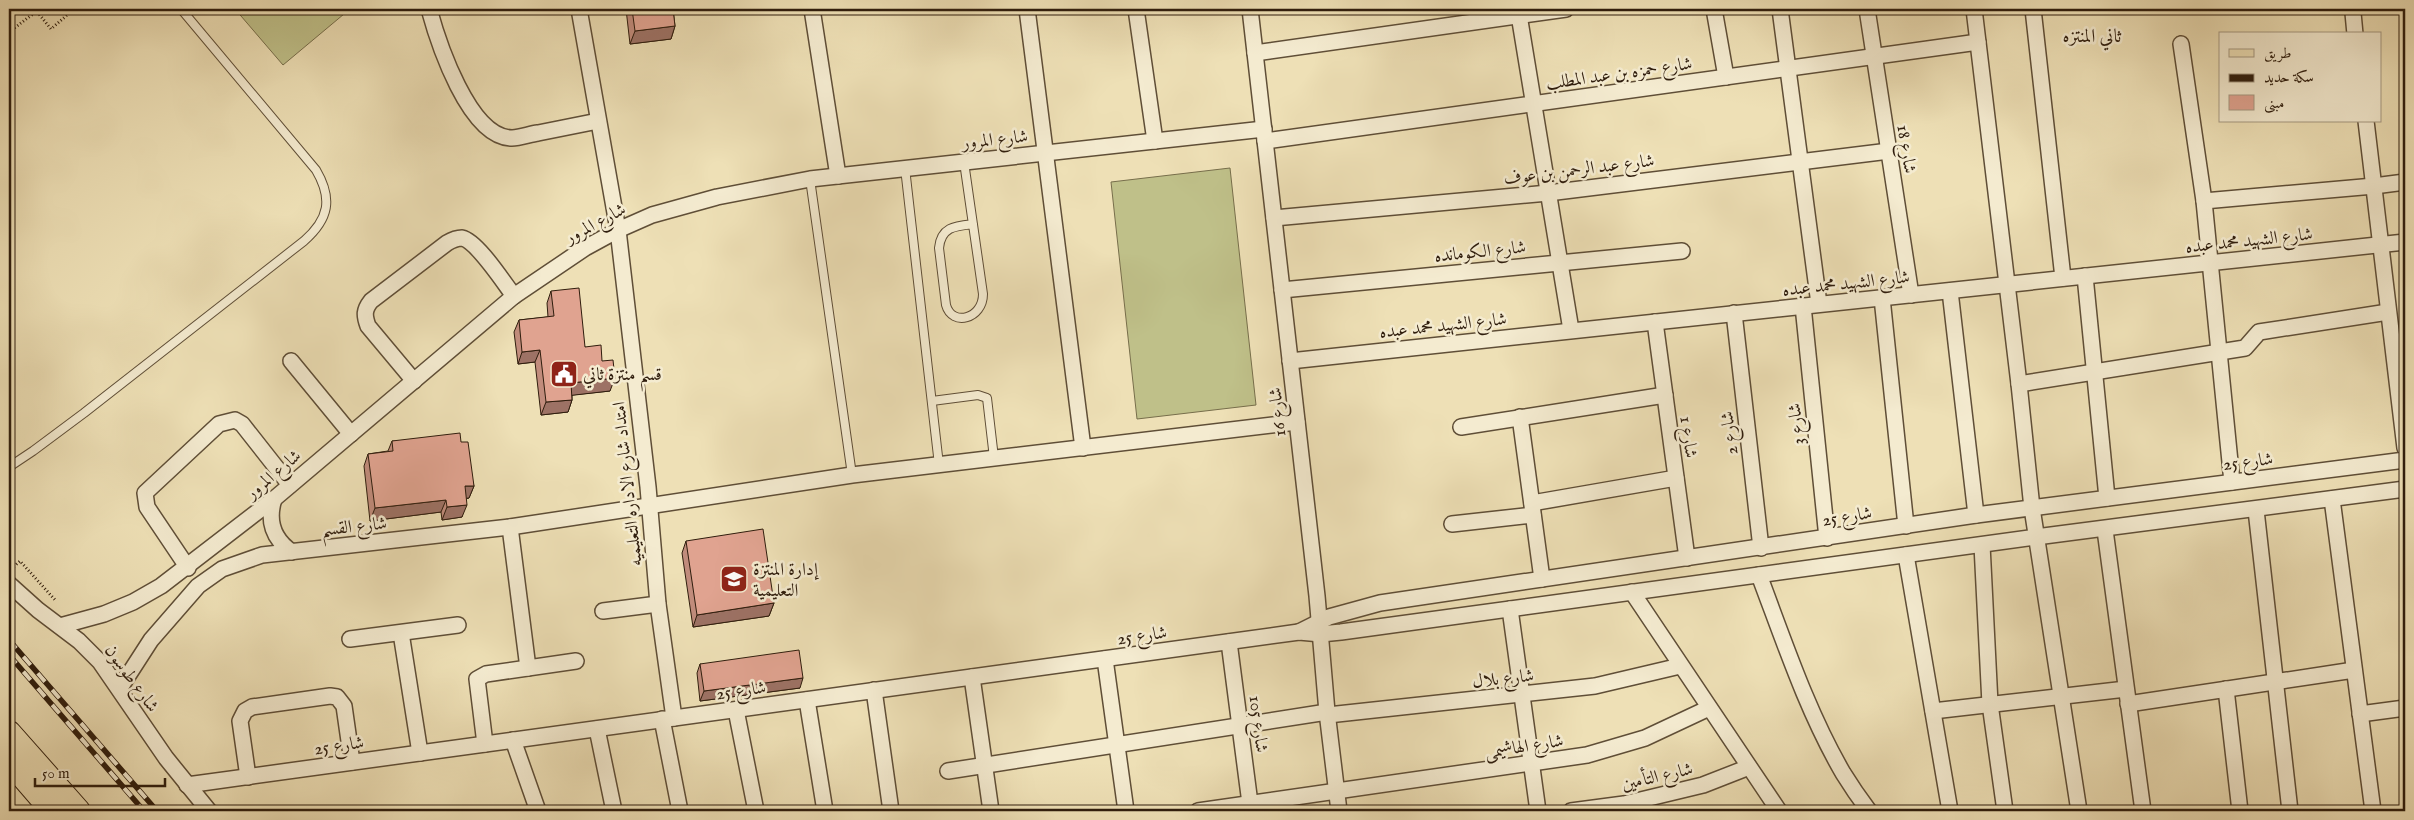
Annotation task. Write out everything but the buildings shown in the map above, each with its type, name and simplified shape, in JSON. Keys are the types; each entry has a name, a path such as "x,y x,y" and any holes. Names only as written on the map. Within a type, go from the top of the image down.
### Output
{"main road":[{"path":"9,734 78,811"},
{"path":"9,760 53,811"}],"street":[{"path":"429,9 435,30 456,82 480,120 492,131 512,138 598,121"},
{"name":"امتداد شارع الاداره التعليميه","path":"579,9 618,230 650,507 668,719 680,811"},
{"path":"812,9 838,176"},
{"path":"1027,9 1083,448"},
{"path":"1136,9 1155,141"},
{"name":"شارع 16","path":"1250,9 1321,627 1327,713 1339,811"},
{"path":"1255,52 1518,12 1566,9"},
{"path":"1714,9 1726,77"},
{"path":"1780,9 1820,304"},
{"name":"شارع 18","path":"1867,9 1911,295"},
{"path":"1974,9 2032,508 2079,811"},
{"path":"2033,9 2063,278"},
{"path":"1518,12 1571,330"},
{"path":"2353,13 2355,32"},
{"name":"شارع حمزه بن عبد المطلب","path":"1264,135 1533,104 1978,42"},
{"path":"2181,44 2204,201 2232,482"},
{"path":"2366,122 2405,448"},
{"name":"شارع المرور","path":"60,626 104,614 133,602 188,568 274,499 514,296 559,264 618,230 683,205 810,179 1155,141 1264,135"},
{"name":"شارع عبد الرحمن بن عوف","path":"1274,218 1548,193 1888,151"},
{"path":"2204,201 2405,182"},
{"path":"414,380 368,326 364,316 366,307 371,300 447,243 463,238 473,244 514,296"},
{"name":"شارع الشهيد محمد عبده","path":"1290,361 2405,242"},
{"name":"شارع الكومانده","path":"1282,290 1559,261 1682,251"},
{"path":"2085,276 2107,498"},
{"path":"1950,291 1976,515"},
{"path":"1882,298 1906,526"},
{"name":"شارع 3","path":"1802,306 1827,538"},
{"path":"2019,384 2245,348 2259,332 2388,312"},
{"name":"شارع 2","path":"1734,314 1761,548"},
{"name":"شارع 1","path":"1655,322 1687,558"},
{"path":"291,361 350,434"},
{"path":"1460,427 1665,396"},
{"path":"1520,417 1542,579"},
{"path":"188,568 147,506 145,493 219,424 235,420 242,424 290,484"},
{"name":"شارع القسم","path":"120,688 150,640 198,586 209,577 234,563 262,556 510,527 852,475 1297,422"},
{"name":"شارع 25","path":"1321,627 1380,603 1976,515 2405,460"},
{"path":"1452,524 1676,478"},
{"name":"شارع 25","path":"187,785 1229,642 1321,627 1510,609 2405,489"},
{"path":"274,499 271,509 273,529 284,546 292,552"},
{"path":"2332,499 2373,811"},
{"path":"2256,510 2290,811"},
{"path":"510,527 528,668"},
{"path":"2104,530 2143,811"},
{"path":"1982,545 1990,704 2004,811"},
{"path":"1906,555 1950,811"},
{"path":"1758,575 1826,740 1843,774 1869,811"},
{"name":"شارع طوسون","path":"9,584 80,641 100,662 120,688 162,752 209,811"},
{"path":"1632,592 1779,811"},
{"path":"603,611 658,604"},
{"path":"1510,609 1538,811"},
{"path":"350,640 458,625"},
{"path":"401,633 420,753"},
{"name":"شارع 105","path":"1229,642 1250,808"},
{"path":"1105,659 1126,811"},
{"path":"485,744 477,679 486,674 576,660"},
{"name":"شارع بلال","path":"948,771 1327,713 1522,695 1595,686 1680,666"},
{"path":"1933,711 2061,696 2127,697 2226,689 2354,670"},
{"path":"972,677 992,811"},
{"path":"2226,689 2240,811"},
{"path":"874,690 891,811"},
{"path":"248,777 240,721 245,711 252,708 330,696 336,697 344,706 352,762"},
{"path":"807,700 825,811"},
{"name":"شارع الهاشيمى","path":"1198,811 1250,808 1588,755 1636,740 1710,708"},
{"path":"2360,714 2405,708"},
{"path":"736,710 756,811"},
{"path":"597,729 614,811"},
{"path":"512,740 538,811"},
{"name":"شارع التأمين","path":"1571,811 1624,804 1703,785 1749,767"}],"lane":[{"path":"9,467 33,452 84,413 296,247 316,230 324,216 327,200 324,184 316,170 181,9"},
{"path":"964,162 973,224 983,303 978,311 970,316 952,316 946,305 939,248 940,239 945,231 952,227 973,224"},
{"path":"905,168 939,465"},
{"path":"810,179 852,475"},
{"path":"932,401 978,395 987,398 994,458"}],"path":[{"path":"9,32 36,10 52,29 74,9"},
{"path":"9,571 20,561 59,606"}],"green space":[{"path":"235,9 350,9 283,65"},
{"path":"1230,168 1256,405 1137,419 1111,182"}],"railway":[{"path":"9,640 157,811"},
{"path":"9,655 144,811"}],"place":[{"name":"قسم منتزة ثاني","path":"564,374"},
{"name":"إدارة المنتزة التعليمية","path":"734,579"}],"district":[{"name":"ثاني المنتزه","path":"2092,35"}]}
